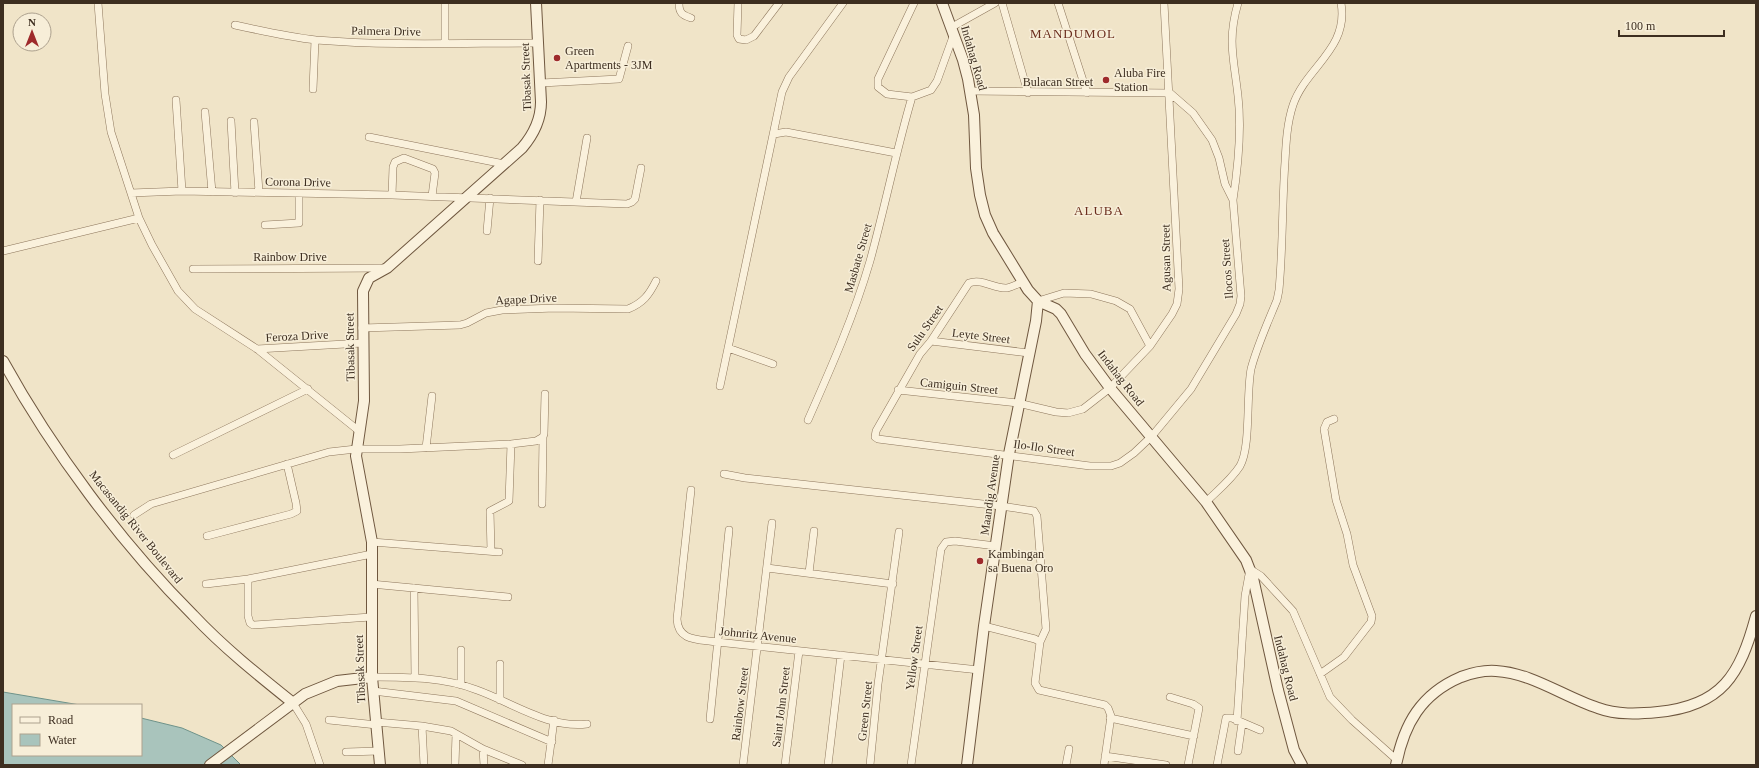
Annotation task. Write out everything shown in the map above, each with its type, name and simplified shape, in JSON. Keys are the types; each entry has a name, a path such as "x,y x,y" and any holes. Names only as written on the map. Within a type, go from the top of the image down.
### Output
{"street":[{"path":"98,3 101,52 108,118 139,218 152,245 184,299 195,309 256,349 308,389 358,431"},
{"path":"445,3 445,43"},
{"name":"Tibasak Street","path":"380,765 372,677 372,542 368,514 357,468 356,449 364,401 362,300 364,286 370,278 387,268 504,164 528,141 536,128 541,111 541,83 536,3"},
{"path":"679,3 680,12 691,18"},
{"path":"738,3 737,35 739,39 746,40 754,36 779,3"},
{"path":"720,386 782,92 789,77 843,3"},
{"path":"914,3 877,84 882,91 888,94 912,97 931,90 934,87 953,31 995,3"},
{"name":"Indahag Road","path":"942,3 963,60 970,91 974,115 976,168 985,215 993,233 1022,282 1038,301 1056,309 1062,314 1085,354 1110,388 1152,436 1206,502 1250,569 1278,690 1294,750 1302,765"},
{"path":"1002,3 1028,93"},
{"path":"1058,3 1087,93"},
{"name":"Agusan Street","path":"1018,403 1056,412 1068,413 1083,409 1090,405 1110,388 1150,346 1172,314 1177,304 1179,289 1170,93 1164,3"},
{"path":"1233,200 1236,178 1238,97 1231,48 1232,27 1238,3"},
{"path":"1206,502 1229,479 1243,458 1246,450 1248,396 1252,368 1277,300 1279,290 1282,195 1287,135 1291,112 1298,95 1339,35 1342,20 1341,3"},
{"name":"Palmera Drive","path":"235,25 276,34 315,40 445,43 538,43"},
{"path":"313,89 315,40"},
{"path":"541,83 619,79 628,46"},
{"name":"Bulacan Street","path":"970,91 1028,93 1170,93"},
{"name":"Ilocos Street","path":"1152,436 1191,389 1236,314 1241,296 1233,200 1225,184 1219,158 1212,140 1193,113 1170,93"},
{"name":"Masbate Street","path":"808,420 856,304 871,255 896,153 912,97"},
{"path":"176,100 182,191"},
{"path":"205,112 212,192"},
{"path":"231,121 235,193"},
{"path":"254,122 259,192"},
{"path":"774,134 786,132 896,153"},
{"path":"369,137 504,164"},
{"path":"576,202 587,138"},
{"path":"392,195 393,166 395,162 404,158 433,169 435,173 432,196"},
{"name":"Corona Drive","path":"130,193 182,191 235,193 259,192 466,197 620,204 632,202 641,168"},
{"path":"265,225 299,223 299,193"},
{"path":"487,231 490,198"},
{"path":"538,261 540,200"},
{"path":"3,251 139,218"},
{"name":"Rainbow Drive","path":"193,269 387,268"},
{"name":"Agape Drive","path":"362,328 460,325 486,313 526,308 628,309 643,301 650,294 656,281"},
{"name":"Sulu Street","path":"875,437 876,430 898,390 920,354 931,341 969,283 981,281 997,287 1008,288 1022,282"},
{"path":"1038,301 1064,293 1091,294 1116,301 1130,309 1150,346"},
{"name":"Maandig Avenue","path":"967,765 984,626 1001,506 1018,403 1038,301"},
{"name":"Leyte Street","path":"931,341 1029,353"},
{"name":"Feroza Drive","path":"256,349 363,343"},
{"path":"728,348 774,364"},
{"name":"Macasandig River Boulevard","path":"3,361 53,441 90,493 140,558 193,616 293,703"},
{"path":"172,455 308,389"},
{"name":"Camiguin Street","path":"898,390 1018,403"},
{"path":"542,504 545,394"},
{"path":"426,448 432,396"},
{"path":"1320,674 1344,657 1371,622 1369,607 1353,565 1347,534 1333,486 1324,429 1327,422 1334,419"},
{"name":"Ilo-Ilo Street","path":"875,437 878,439 1009,454 1090,466 1110,466 1120,463 1130,456 1152,436"},
{"path":"134,515 151,504 329,452 356,449 426,448 511,444 536,441 543,437"},
{"path":"491,551 490,511 509,501 511,444"},
{"path":"207,536 291,514 297,511 287,464"},
{"path":"724,474 745,478 1001,506 1033,511 1037,516 1046,629 1040,642 1035,683 1037,688 1043,692 1104,705 1110,712 1104,765"},
{"name":"Johnritz Avenue","path":"690,490 677,627 680,633 688,637 717,642 979,670"},
{"name":"Rainbow Street","path":"743,765 772,523"},
{"path":"710,719 729,530"},
{"path":"808,573 814,531"},
{"name":"Green Street","path":"870,765 899,532"},
{"name":"Yellow Street","path":"912,765 924,665 940,554 943,545 950,541 996,546"},
{"path":"372,542 499,552"},
{"path":"206,584 248,578 372,554"},
{"path":"767,568 893,584"},
{"path":"1238,751 1245,596 1250,569 1261,576 1293,611 1327,692 1334,702 1396,762 1407,728 1422,704 1435,691 1452,681 1482,670 1497,671 1524,677 1599,709 1625,714 1673,711 1696,705 1713,696 1734,673 1746,649 1756,616"},
{"path":"248,578 248,616 250,623 253,625 371,617"},
{"path":"371,584 508,597"},
{"path":"414,588 415,678"},
{"path":"984,626 1035,639 1040,642"},
{"path":"460,685 461,650"},
{"name":"Saint John Street","path":"785,765 799,651"},
{"path":"828,765 841,655"},
{"path":"500,664 500,700"},
{"path":"210,765 305,694 326,684 348,679 372,677 415,678 442,681 477,690 554,720 573,724 587,724"},
{"path":"373,691 456,701 552,742"},
{"path":"1170,697 1193,704 1199,708 1188,765"},
{"path":"293,703 306,724 320,765"},
{"path":"1217,765 1225,719 1230,717 1260,730"},
{"path":"1110,718 1194,736"},
{"path":"329,720 422,726 456,734 522,765"},
{"path":"548,765 554,720"},
{"path":"422,726 424,765"},
{"path":"455,765 456,734"},
{"path":"483,748 484,765"},
{"path":"1066,765 1069,749"},
{"path":"346,752 379,751"},
{"path":"1105,756 1166,765"}],"water":[{"path":"3,692 74,704 12,704 12,756 142,756 142,718 182,728 221,745 241,765 3,765"}],"place":[{"name":"Green Apartments - 3JM","path":"557,58"},
{"name":"Aluba Fire Station","path":"1106,80"},
{"name":"Kambingan sa Buena Oro","path":"980,561"}],"district":[{"name":"MANDUMOL","path":"1073,33"},
{"name":"ALUBA","path":"1099,210"}]}
